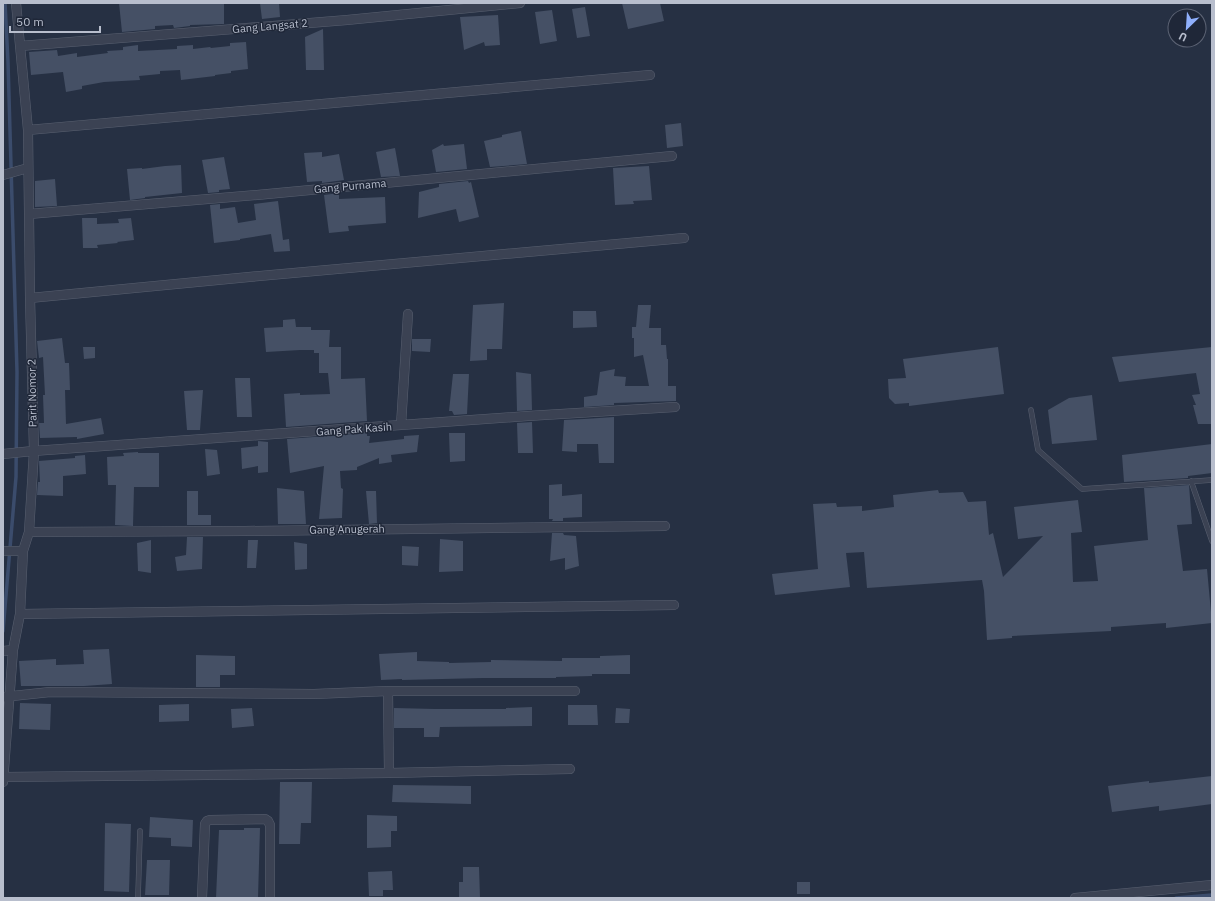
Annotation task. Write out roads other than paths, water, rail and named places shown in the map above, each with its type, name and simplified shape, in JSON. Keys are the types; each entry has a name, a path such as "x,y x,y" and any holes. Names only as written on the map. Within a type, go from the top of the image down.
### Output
{"street":[{"name":"Parit Nomor 2","path":"3,782 6,696 20,614 23,551 29,532 33,451 28,130 16,3"},
{"name":"Gang Langsat 2","path":"20,46 347,20 520,3"},
{"path":"28,130 650,75"},
{"name":"Gang Purnama","path":"29,214 265,194 672,156"},
{"path":"5,175 28,168"},
{"path":"30,298 684,238"},
{"path":"401,425 408,314"},
{"name":"Gang Pak Kasih","path":"3,454 528,416 675,407"},
{"name":"Gang Anugerah","path":"29,532 665,526"},
{"path":"3,551 23,551"},
{"path":"20,614 674,605"},
{"path":"3,651 13,650"},
{"path":"388,691 389,773"},
{"path":"6,696 50,692 314,694 388,691 575,691"},
{"path":"3,777 389,773 570,769"},
{"path":"202,898 205,824 207,821 265,819 270,825 270,898"},
{"path":"1075,898 1212,885"}],"lane":[{"path":"1030,410 1038,450 1082,489 1212,480"},
{"path":"1191,481 1212,541"},
{"path":"138,898 140,831"}],"waterway":[{"path":"3,631 16,477 17,372 5,3"},
{"path":"1176,898 1212,895"}]}
